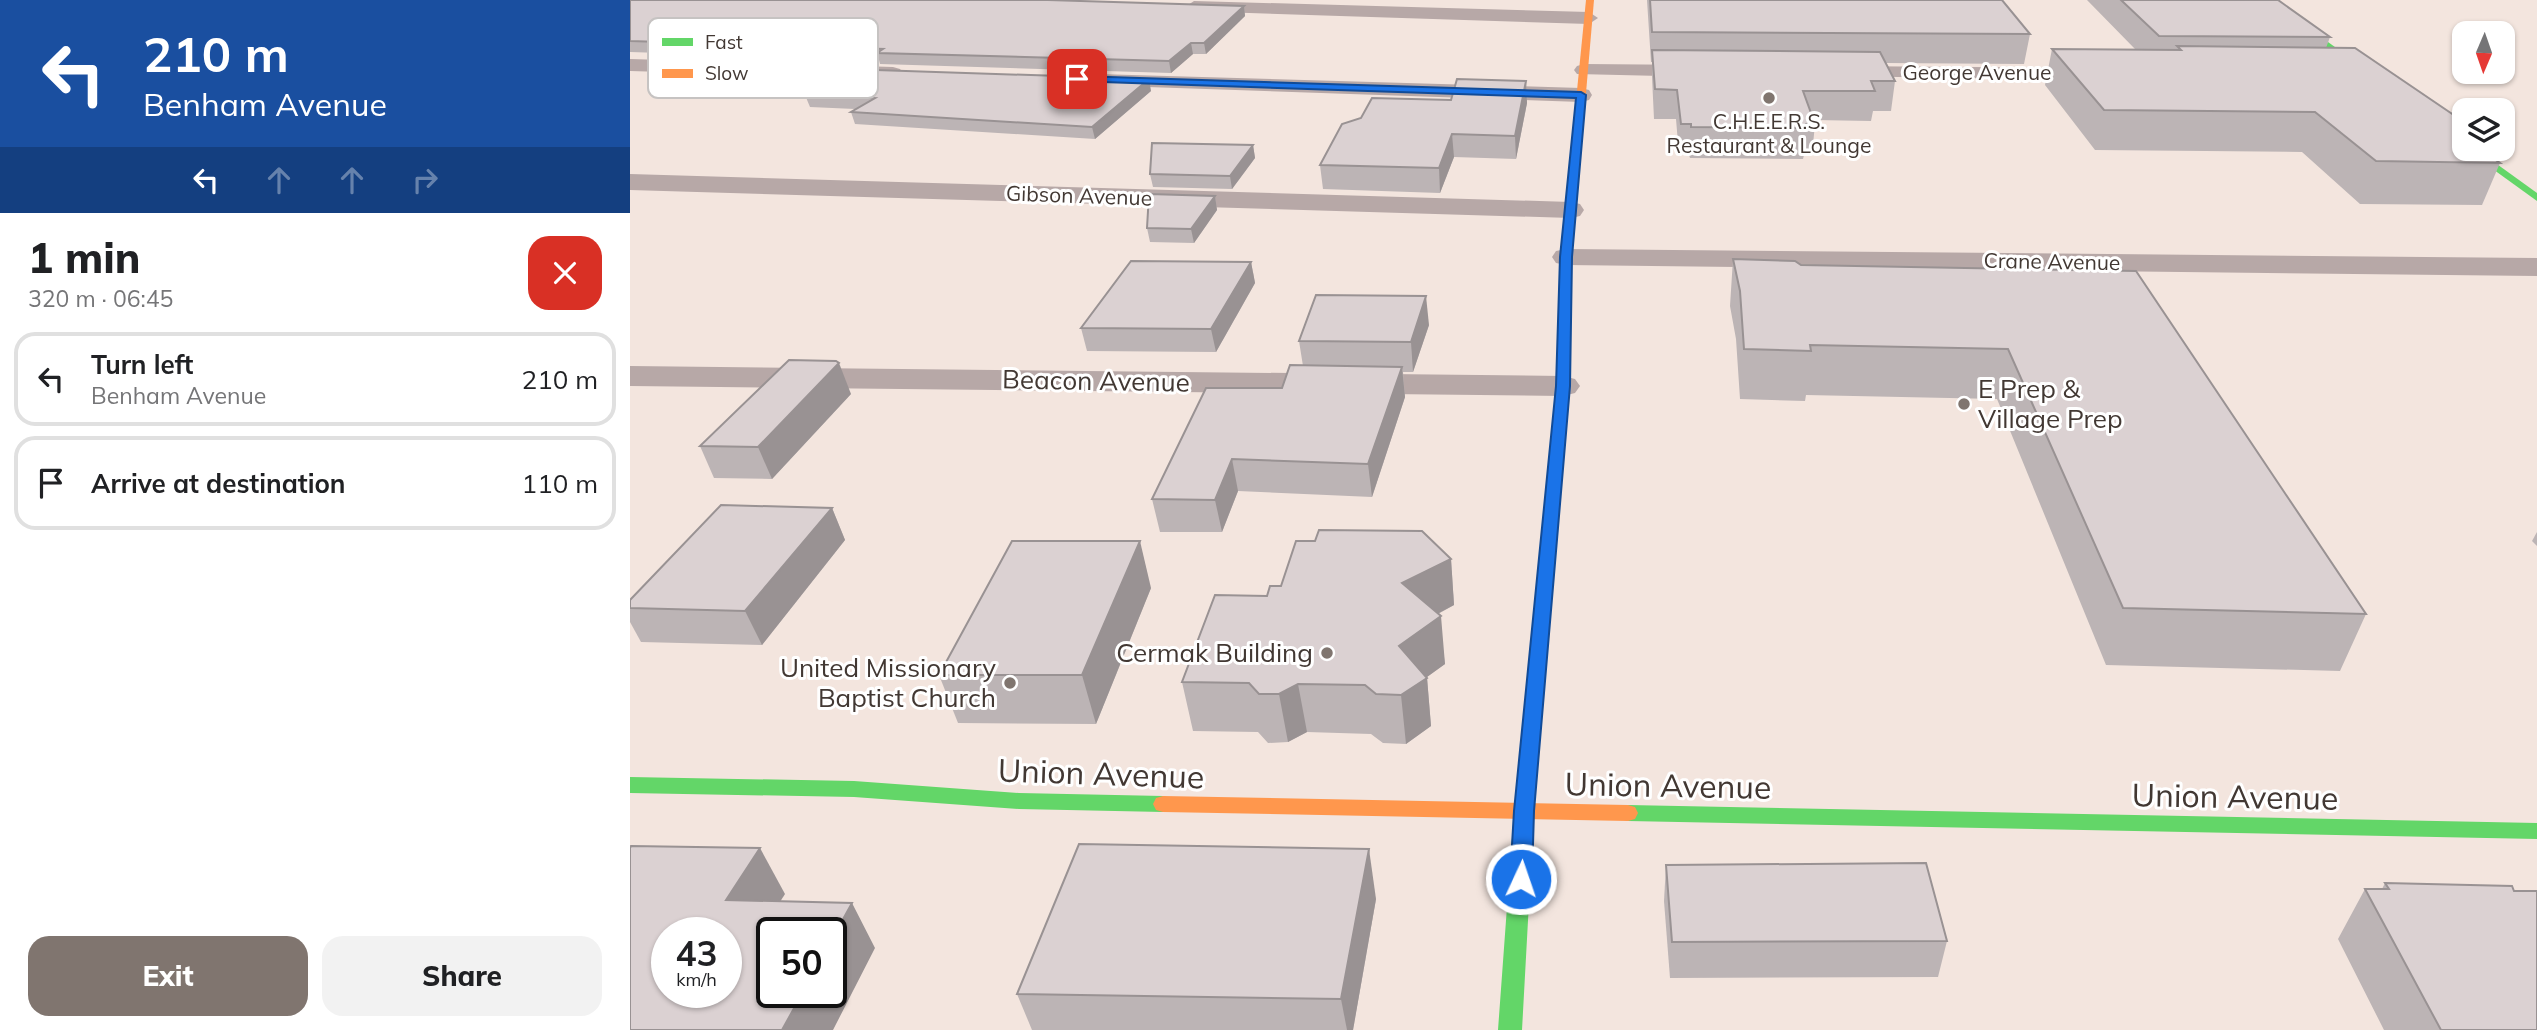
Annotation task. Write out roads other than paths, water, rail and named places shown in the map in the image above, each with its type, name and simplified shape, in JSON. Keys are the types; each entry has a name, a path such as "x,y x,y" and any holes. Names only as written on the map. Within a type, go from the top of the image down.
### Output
{"main road":[{"path":"2265,0 2391,91"},
{"path":"1510,1030 1524,811 1563,386 1566,257 1589,9"},
{"path":"2486,161 2537,198"},
{"name":"Union Avenue","path":"630,785 854,789 1018,801 2537,831"}],"street":[{"path":"1174,6 1589,9"},
{"path":"630,65 648,66"},
{"path":"1584,70 1726,71"},
{"name":"George Avenue","path":"1822,72 2124,74"},
{"path":"878,73 909,74"},
{"path":"2333,76 2371,76"},
{"path":"1077,79 1581,95"},
{"name":"Gibson Avenue","path":"630,182 1571,210"},
{"name":"Crane Avenue","path":"1566,257 2537,267"},
{"name":"Beacon Avenue","path":"630,376 1563,386"}],"place":[{"name":"C.H.E.E.R.S. Restaurant & Lounge","path":"1769,98"},
{"name":"E Prep & Village Prep","path":"1964,404"},
{"name":"Cermak Building","path":"1327,653"},
{"name":"United Missionary Baptist Church","path":"1010,683"}]}
